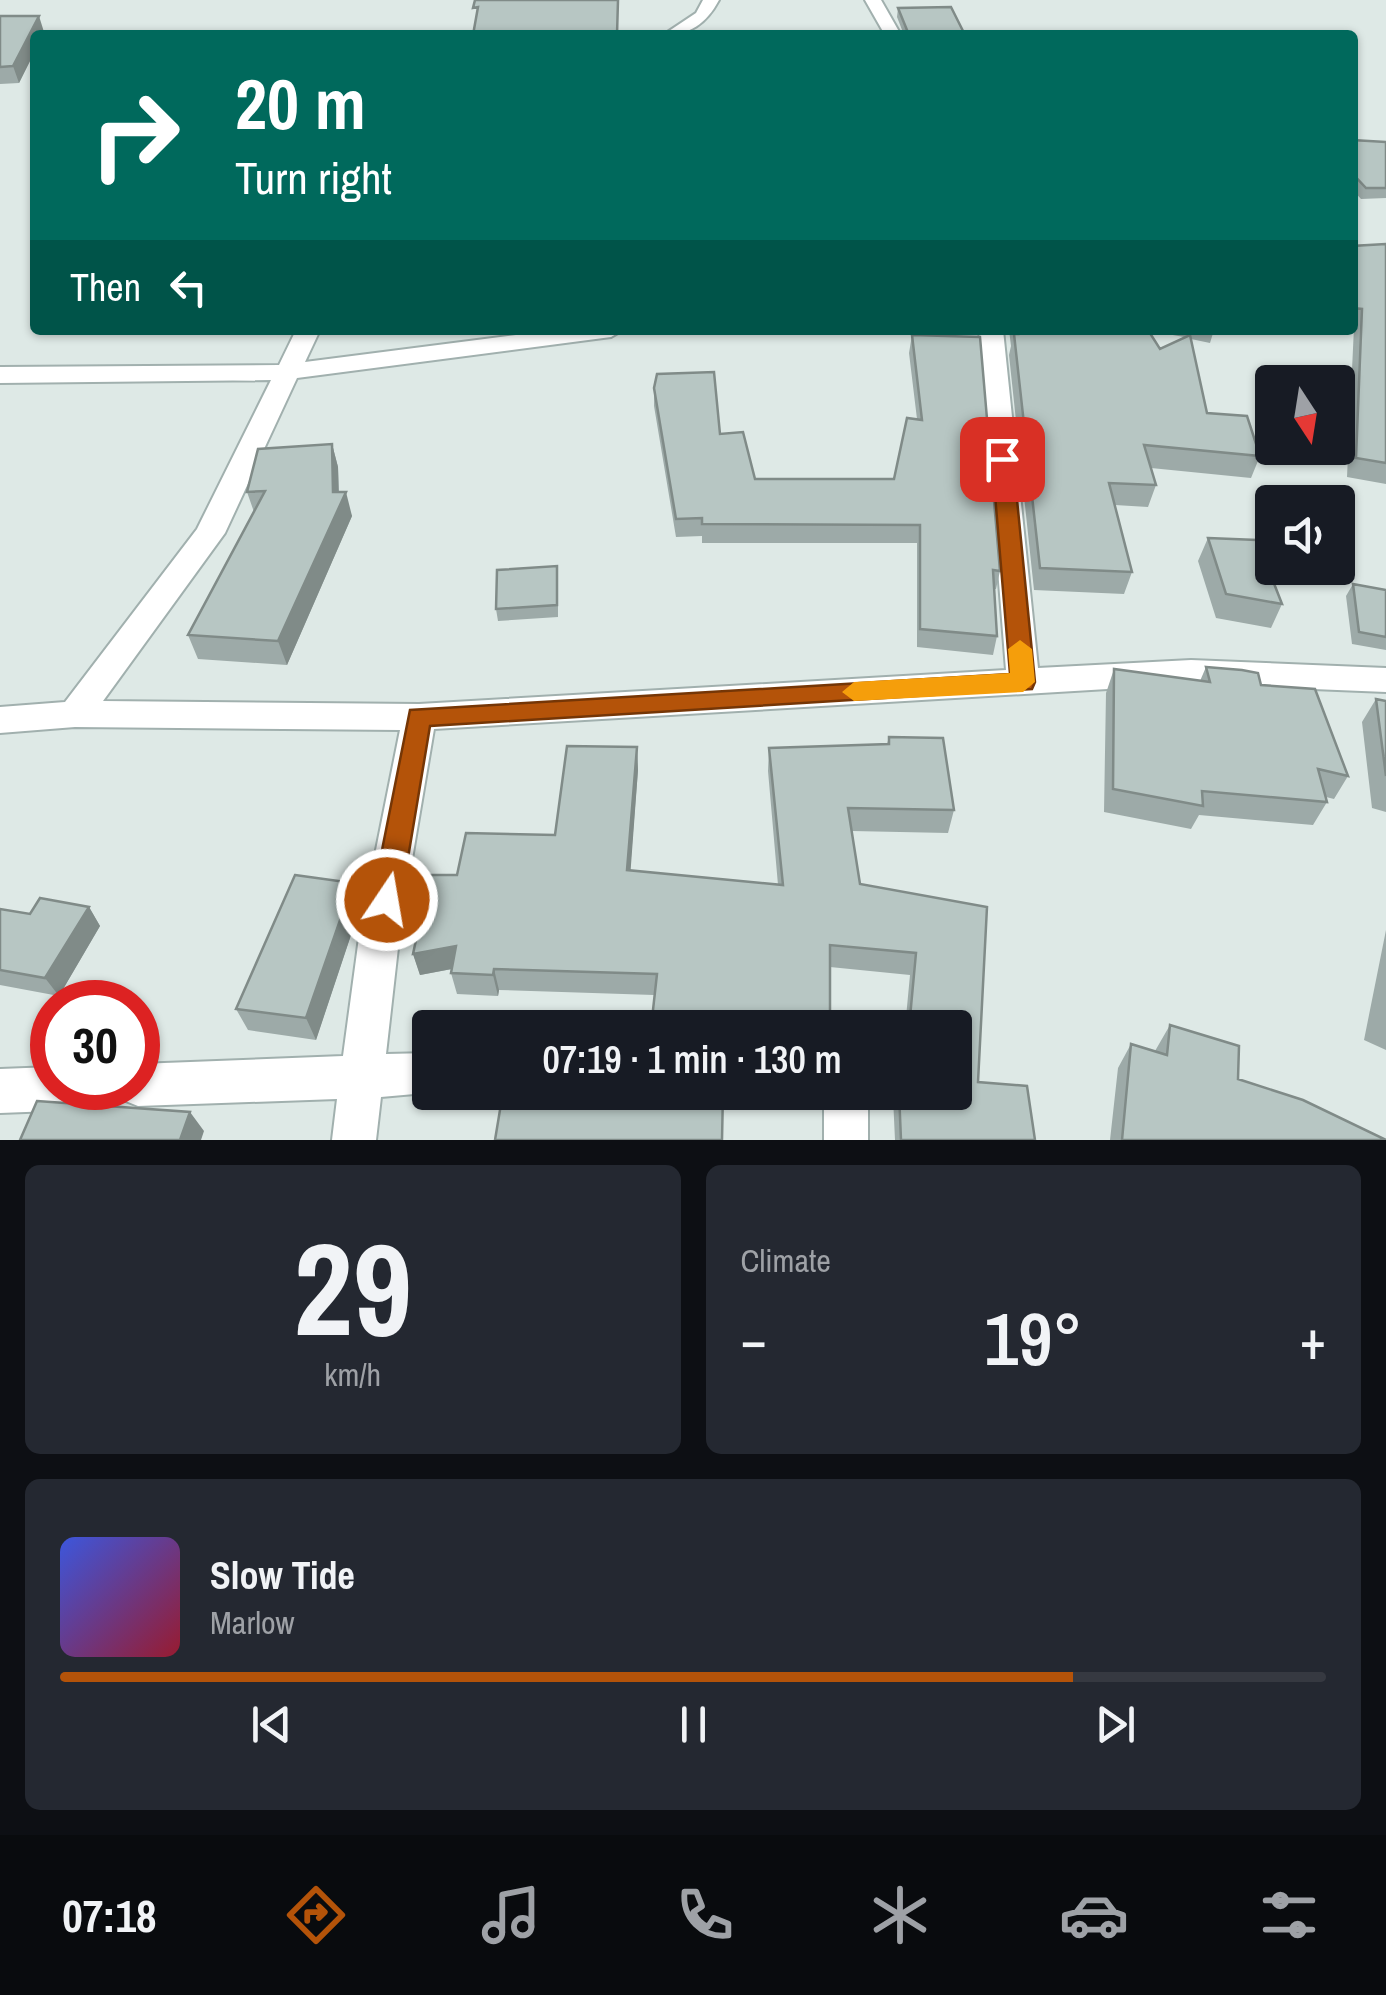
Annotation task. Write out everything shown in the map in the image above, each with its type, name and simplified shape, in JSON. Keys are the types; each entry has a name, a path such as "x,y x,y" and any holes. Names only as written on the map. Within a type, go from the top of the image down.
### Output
{"street":[{"path":"679,30 702,16 711,0"},
{"path":"874,0 890,30"},
{"path":"76,714 210,533 306,335"},
{"path":"0,375 287,372 572,335"},
{"path":"991,335 1023,682"},
{"path":"0,720 76,714 419,717 1191,672 1386,680"},
{"path":"354,1140 380,930 419,717"},
{"path":"160,1085 412,1076"},
{"path":"0,1091 30,1090"},
{"path":"846,1110 846,1140"}],"building":[{"path":"475,0 618,0 617,30 474,30 478,7 473,8"},
{"path":"951,7 962,30 907,30 898,8"},
{"path":"0,16 39,16 13,66 0,67"},
{"path":"1358,140 1386,142 1386,188 1366,188 1358,179"},
{"path":"1386,244 1386,463 1356,458 1362,309 1358,309 1358,246"},
{"path":"912,335 980,337 1000,571 993,570 997,636 920,629 920,525 702,524 702,518 676,519 654,388 657,374 714,372 720,434 743,432 755,479 894,479 907,418 922,420"},
{"path":"1014,335 1151,335 1160,349 1190,335 1207,413 1247,416 1255,456 1144,445 1156,485 1109,483 1132,572 1040,568"},
{"path":"332,444 333,492 346,492 278,641 188,635 265,491 247,492 258,449"},
{"path":"1208,538 1255,540 1255,585 1275,585 1282,604 1226,594"},
{"path":"557,566 557,605 496,609 497,570"},
{"path":"1353,585 1386,590 1386,637 1359,632"},
{"path":"1206,667 1258,673 1261,685 1315,689 1348,776 1318,769 1327,802 1202,791 1203,806 1113,789 1114,669 1210,682"},
{"path":"1376,699 1386,701 1386,776"},
{"path":"889,737 943,738 954,810 848,808 860,884 987,907 978,1082 1027,1086 1035,1140 901,1140 900,1110 972,1110 972,1010 911,1010 916,953 830,945 830,1010 653,1010 657,974 494,969 493,975 451,973 456,946 413,954 430,875 457,875 466,833 555,835 567,746 637,747 627,870 783,885 769,748 889,744"},
{"path":"295,875 353,883 306,1018 236,1009"},
{"path":"40,898 89,907 45,978 0,970 0,909 30,914"},
{"path":"1170,1025 1239,1046 1238,1079 1303,1100 1386,1140 1122,1140 1131,1044 1167,1055"},
{"path":"33,1110 190,1112 180,1140 20,1140"},
{"path":"500,1110 723,1110 722,1140 495,1140"}],"slow traffic":[{"path":"854,692 1023,682 1020,649"}],"route":[{"path":"387,900 419,717 1023,682 1002,459"}]}
